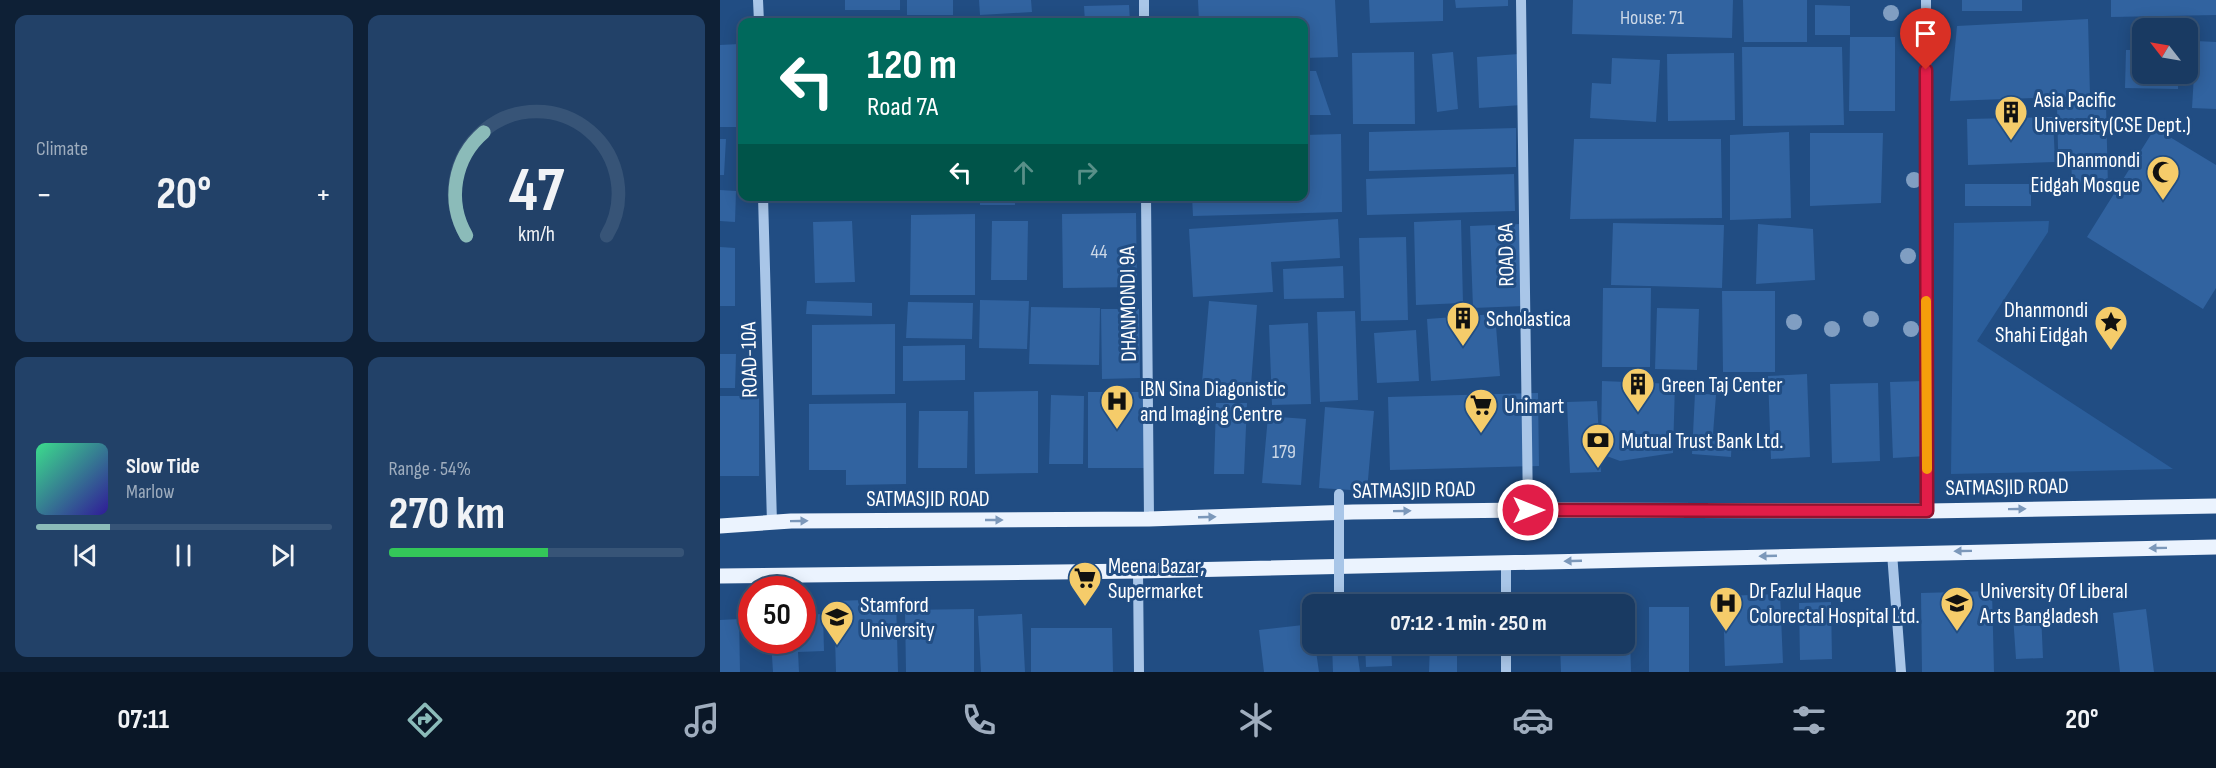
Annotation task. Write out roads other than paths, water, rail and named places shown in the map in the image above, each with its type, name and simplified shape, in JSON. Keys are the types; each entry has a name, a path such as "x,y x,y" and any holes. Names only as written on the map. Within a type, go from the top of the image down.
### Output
{"main road":[{"name":"SATMASJID ROAD","path":"720,526 772,523 1149,519 1353,512 1927,511 2216,506"},
{"path":"720,576 1138,571 2216,547"}],"street":[{"path":"758,0 759,18"},
{"path":"1144,0 1144,18"},
{"name":"ROAD 8A","path":"1521,0 1528,510"},
{"path":"1926,0 1927,511"},
{"name":"ROAD-10A","path":"763,201 772,523"},
{"name":"DHANMONDI 9A","path":"1146,201 1149,519"},
{"path":"1339,494 1339,594"},
{"path":"1892,553 1901,672"},
{"path":"1506,563 1506,594"},
{"path":"1138,571 1139,672"},
{"path":"1506,654 1506,672"}],"place":[{"name":"Asia Pacific University(CSE Dept.)","path":"2011,141"},
{"name":"Dhanmondi Eidgah Mosque","path":"2163,201"},
{"name":"Scholastica","path":"1463,347"},
{"name":"Dhanmondi Shahi Eidgah","path":"2111,351"},
{"name":"Green Taj Center","path":"1638,413"},
{"name":"IBN Sina Diagonistic and Imaging Centre","path":"1117,430"},
{"name":"Unimart","path":"1481,434"},
{"name":"Mutual Trust Bank Ltd.","path":"1598,469"},
{"name":"Meena Bazar, Supermarket","path":"1085,607"},
{"name":"Dr Fazlul Haque Colorectal Hospital Ltd.","path":"1726,632"},
{"name":"University Of Liberal Arts Bangladesh","path":"1957,632"},
{"name":"Stamford University","path":"837,646"}]}
